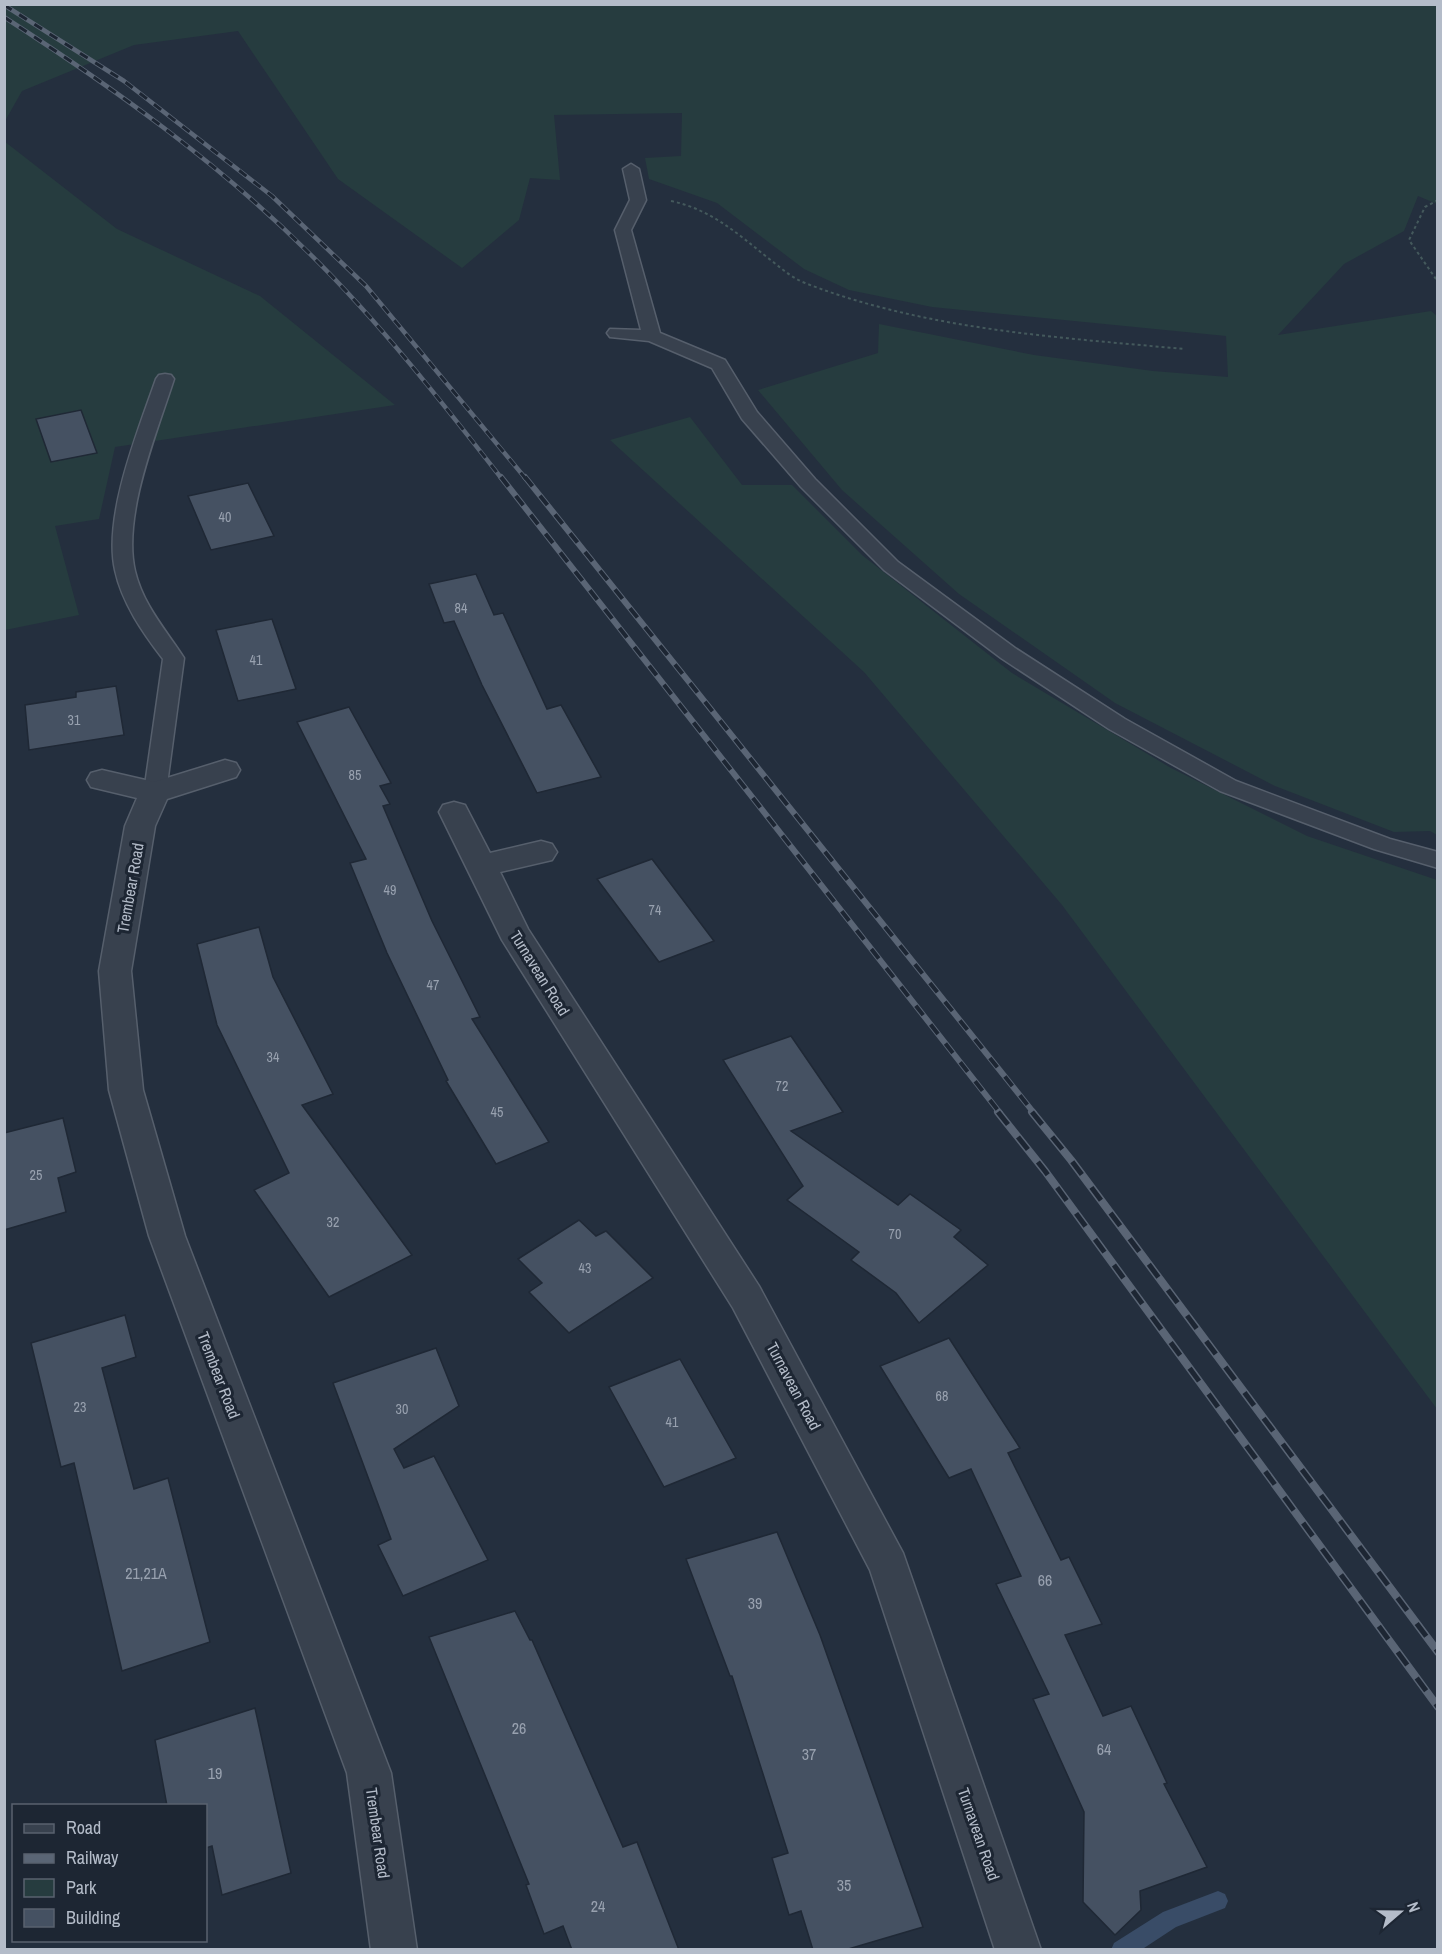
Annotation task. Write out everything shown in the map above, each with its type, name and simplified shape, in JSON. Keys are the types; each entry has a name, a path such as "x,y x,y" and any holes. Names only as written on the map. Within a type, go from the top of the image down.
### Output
{"street":[{"path":"102,780 155,792 225,770"},
{"name":"Trembear Road","path":"155,792 141,826 115,971 126,1090 167,1236 369,1773 394,1950"},
{"name":"Turnavean Road","path":"454,812 513,932 746,1297 889,1566 1018,1950"},
{"path":"481,866 541,852"}],"lane":[{"path":"631,169 638,200 623,230 652,336"},
{"path":"616,333 652,336 719,364 749,415 808,483 891,566 1008,653 1117,724 1228,786 1382,844 1437,860"},
{"path":"155,792 174,658 151,630 124,569 123,531 135,471 165,379"}],"path":[{"path":"638,200 664,200 690,205 723,222 793,278 847,299 909,315 993,331 1184,349"},
{"path":"1437,200 1425,207 1409,240 1437,282"}],"green space":[{"path":"5,4 1437,5 1437,204 1418,196 1404,231 1344,264 1278,335 1431,311 1437,316 1437,835 1430,831 1394,832 1275,786 1115,703 959,594 842,490 758,390 878,353 879,324 1034,355 1153,371 1228,377 1226,336 932,307 849,290 804,269 717,203 649,179 645,158 681,156 682,113 554,115 560,180 530,178 519,220 462,268 338,179 238,31 134,45 22,91 5,121"},
{"path":"4,141 117,229 260,296 395,405 115,447 99,519 55,526 79,615 5,630"},
{"path":"690,417 742,485 792,485 862,555 1012,673 1171,768 1307,836 1437,880 1437,1409 1062,905 864,672 610,440"}],"building":[{"path":"81,410 97,453 51,462 36,419"},
{"path":"248,483 274,536 211,550 188,496"},
{"path":"476,574 494,615 503,613 547,709 561,705 601,777 537,793 482,685 454,621 444,623 429,584"},
{"path":"272,619 296,689 238,701 216,630"},
{"path":"116,686 124,735 29,750 25,705 76,697 76,692"},
{"path":"349,707 391,783 380,786 390,804 383,806 432,921 480,1017 472,1019 549,1142 496,1164 446,1081 448,1080 387,953 350,863 366,859 297,722"},
{"path":"652,859 714,941 659,962 597,879"},
{"path":"259,927 273,977 333,1094 302,1105 412,1255 329,1297 254,1190 289,1173 217,1025 197,944"},
{"path":"791,1036 843,1112 791,1131 898,1205 910,1194 961,1230 954,1237 988,1265 919,1323 896,1293 851,1260 859,1252 787,1200 803,1186 723,1060"},
{"path":"63,1118 76,1172 58,1178 66,1212 4,1230 4,1133"},
{"path":"579,1220 596,1236 606,1231 653,1278 569,1333 529,1292 542,1283 518,1259"},
{"path":"125,1315 136,1357 102,1368 134,1489 168,1478 210,1642 122,1671 74,1463 61,1467 31,1343"},
{"path":"949,1338 1020,1448 1008,1453 1061,1560 1069,1557 1102,1624 1065,1635 1103,1716 1131,1706 1167,1783 1164,1784 1207,1867 1140,1891 1141,1910 1115,1935 1083,1902 1084,1812 1033,1699 1049,1694 996,1584 1021,1576 971,1469 949,1478 880,1366"},
{"path":"436,1348 459,1406 394,1449 404,1468 434,1456 488,1560 403,1596 378,1545 391,1539 333,1383"},
{"path":"680,1359 736,1458 664,1487 609,1387"},
{"path":"777,1532 820,1635 923,1927 845,1950 813,1950 801,1911 789,1915 772,1858 788,1853 732,1676 730,1676 686,1559"},
{"path":"515,1611 532,1640 623,1847 637,1842 679,1950 572,1950 563,1926 544,1934 526,1885 529,1884 429,1637"},
{"path":"255,1708 291,1873 222,1895 212,1846 207,1848 207,1804 167,1804 155,1740"}],"waterway":[{"path":"1121,1950 1170,1919 1218,1901"}],"railway":[{"path":"4,5 124,81 272,196 366,286 526,479"},
{"path":"4,17 163,127 275,220 336,280 385,335 502,479"},
{"path":"501,477 1000,1113"},
{"path":"525,477 1034,1113"},
{"path":"998,1112 1045,1171 1438,1707"},
{"path":"1032,1112 1071,1160 1438,1652"}]}
